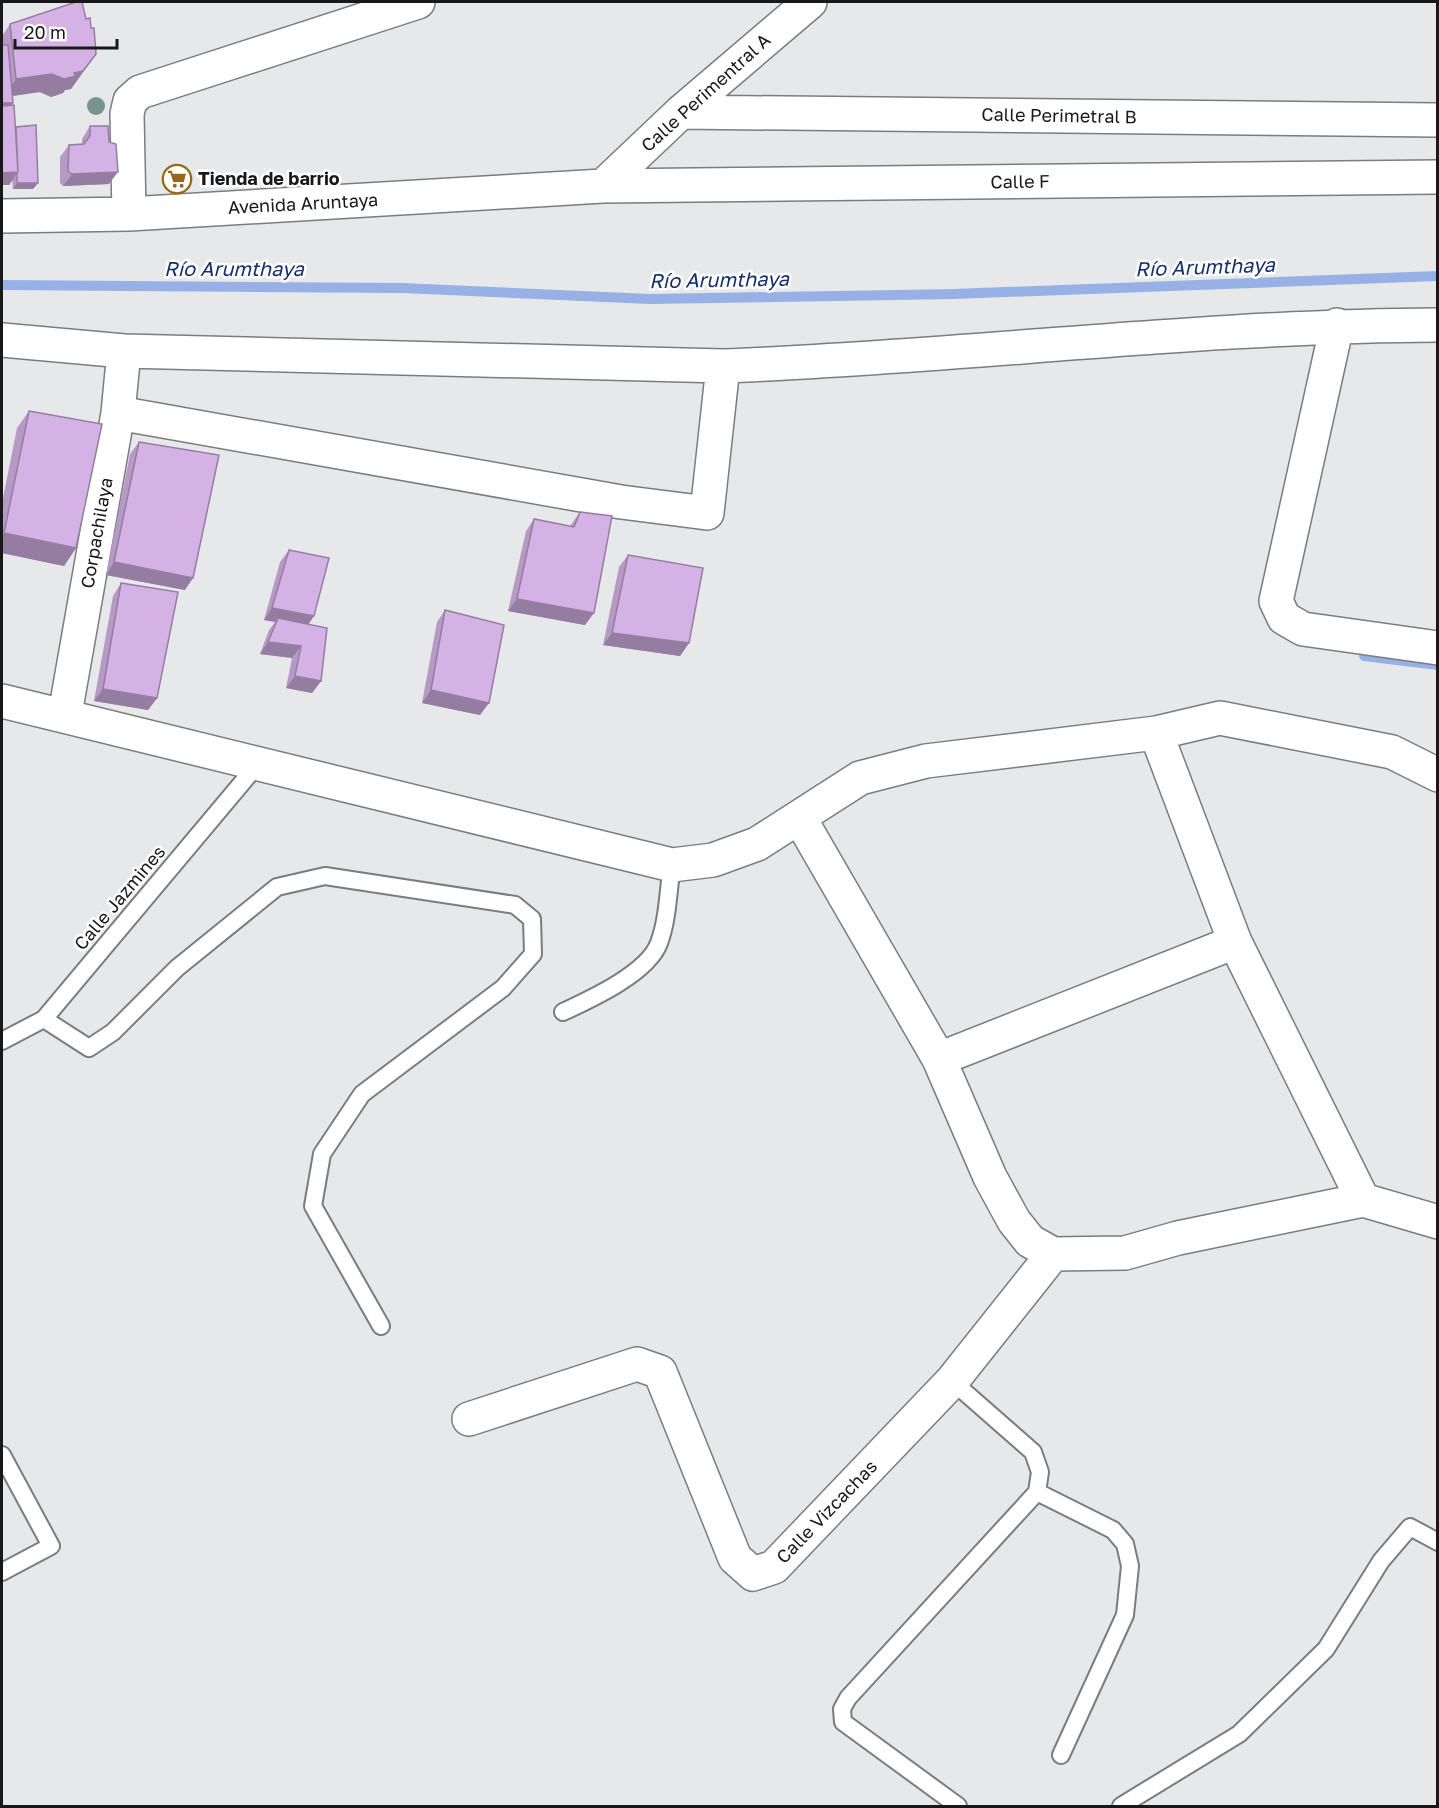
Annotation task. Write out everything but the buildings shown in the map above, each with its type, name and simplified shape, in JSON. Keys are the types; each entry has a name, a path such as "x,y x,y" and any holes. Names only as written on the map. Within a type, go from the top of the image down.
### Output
{"street":[{"path":"129,214 127,114 130,101 140,92 418,2"},
{"name":"Calle Perimentral A","path":"603,186 681,112 810,2"},
{"name":"Calle Perimetral B","path":"681,112 1437,120"},
{"name":"Calle F","path":"603,186 1437,177"},
{"name":"Avenida Aruntaya","path":"2,216 129,214 603,186"},
{"path":"2,340 124,351 723,366 821,362 1337,325 1437,325"},
{"path":"1337,325 1276,601 1284,618 1303,629 1388,643 1437,648"},
{"name":"Corpachilaya","path":"65,714 118,413 124,351"},
{"path":"118,413 621,502 707,513 723,366"},
{"path":"2,700 65,714 257,765 672,865 713,860 746,848 861,778 926,761 1156,733 1220,718 1392,752 1437,775"},
{"path":"1156,733 1235,942 1363,1200"},
{"path":"799,817 939,1059 972,1138 1014,1221 1030,1241 1053,1254 1125,1253 1178,1238 1363,1200 1437,1222"},
{"path":"939,1059 1235,942"},
{"name":"Calle Vizcachas","path":"469,1419 637,1364 660,1372 735,1558 753,1574 774,1567 952,1381 1053,1254"}],"lane":[{"name":"Calle Jazmines","path":"2,1041 44,1020 257,765"},
{"path":"563,1012 591,999 648,962 658,945 664,924 672,865"},
{"path":"44,1020 89,1048 113,1032 177,968 277,887 325,876 515,905 532,919 533,954 503,988 362,1094 322,1154 313,1206 381,1326"},
{"path":"952,1381 1034,1452 1040,1472 1037,1492 848,1698 842,1709 843,1722 958,1806"},
{"path":"2,1455 51,1546 2,1572"},
{"path":"1037,1492 1113,1530 1125,1544 1130,1566 1125,1615 1061,1755"},
{"path":"1121,1806 1239,1734 1326,1649 1381,1562 1410,1527 1437,1542"}],"waterway":[{"name":"Río Arumthaya","path":"2,285 402,288 650,299 954,294 1438,276"},
{"path":"1364,656 1438,665"}],"place":[{"name":"Tienda de barrio","path":"177,179"}]}
